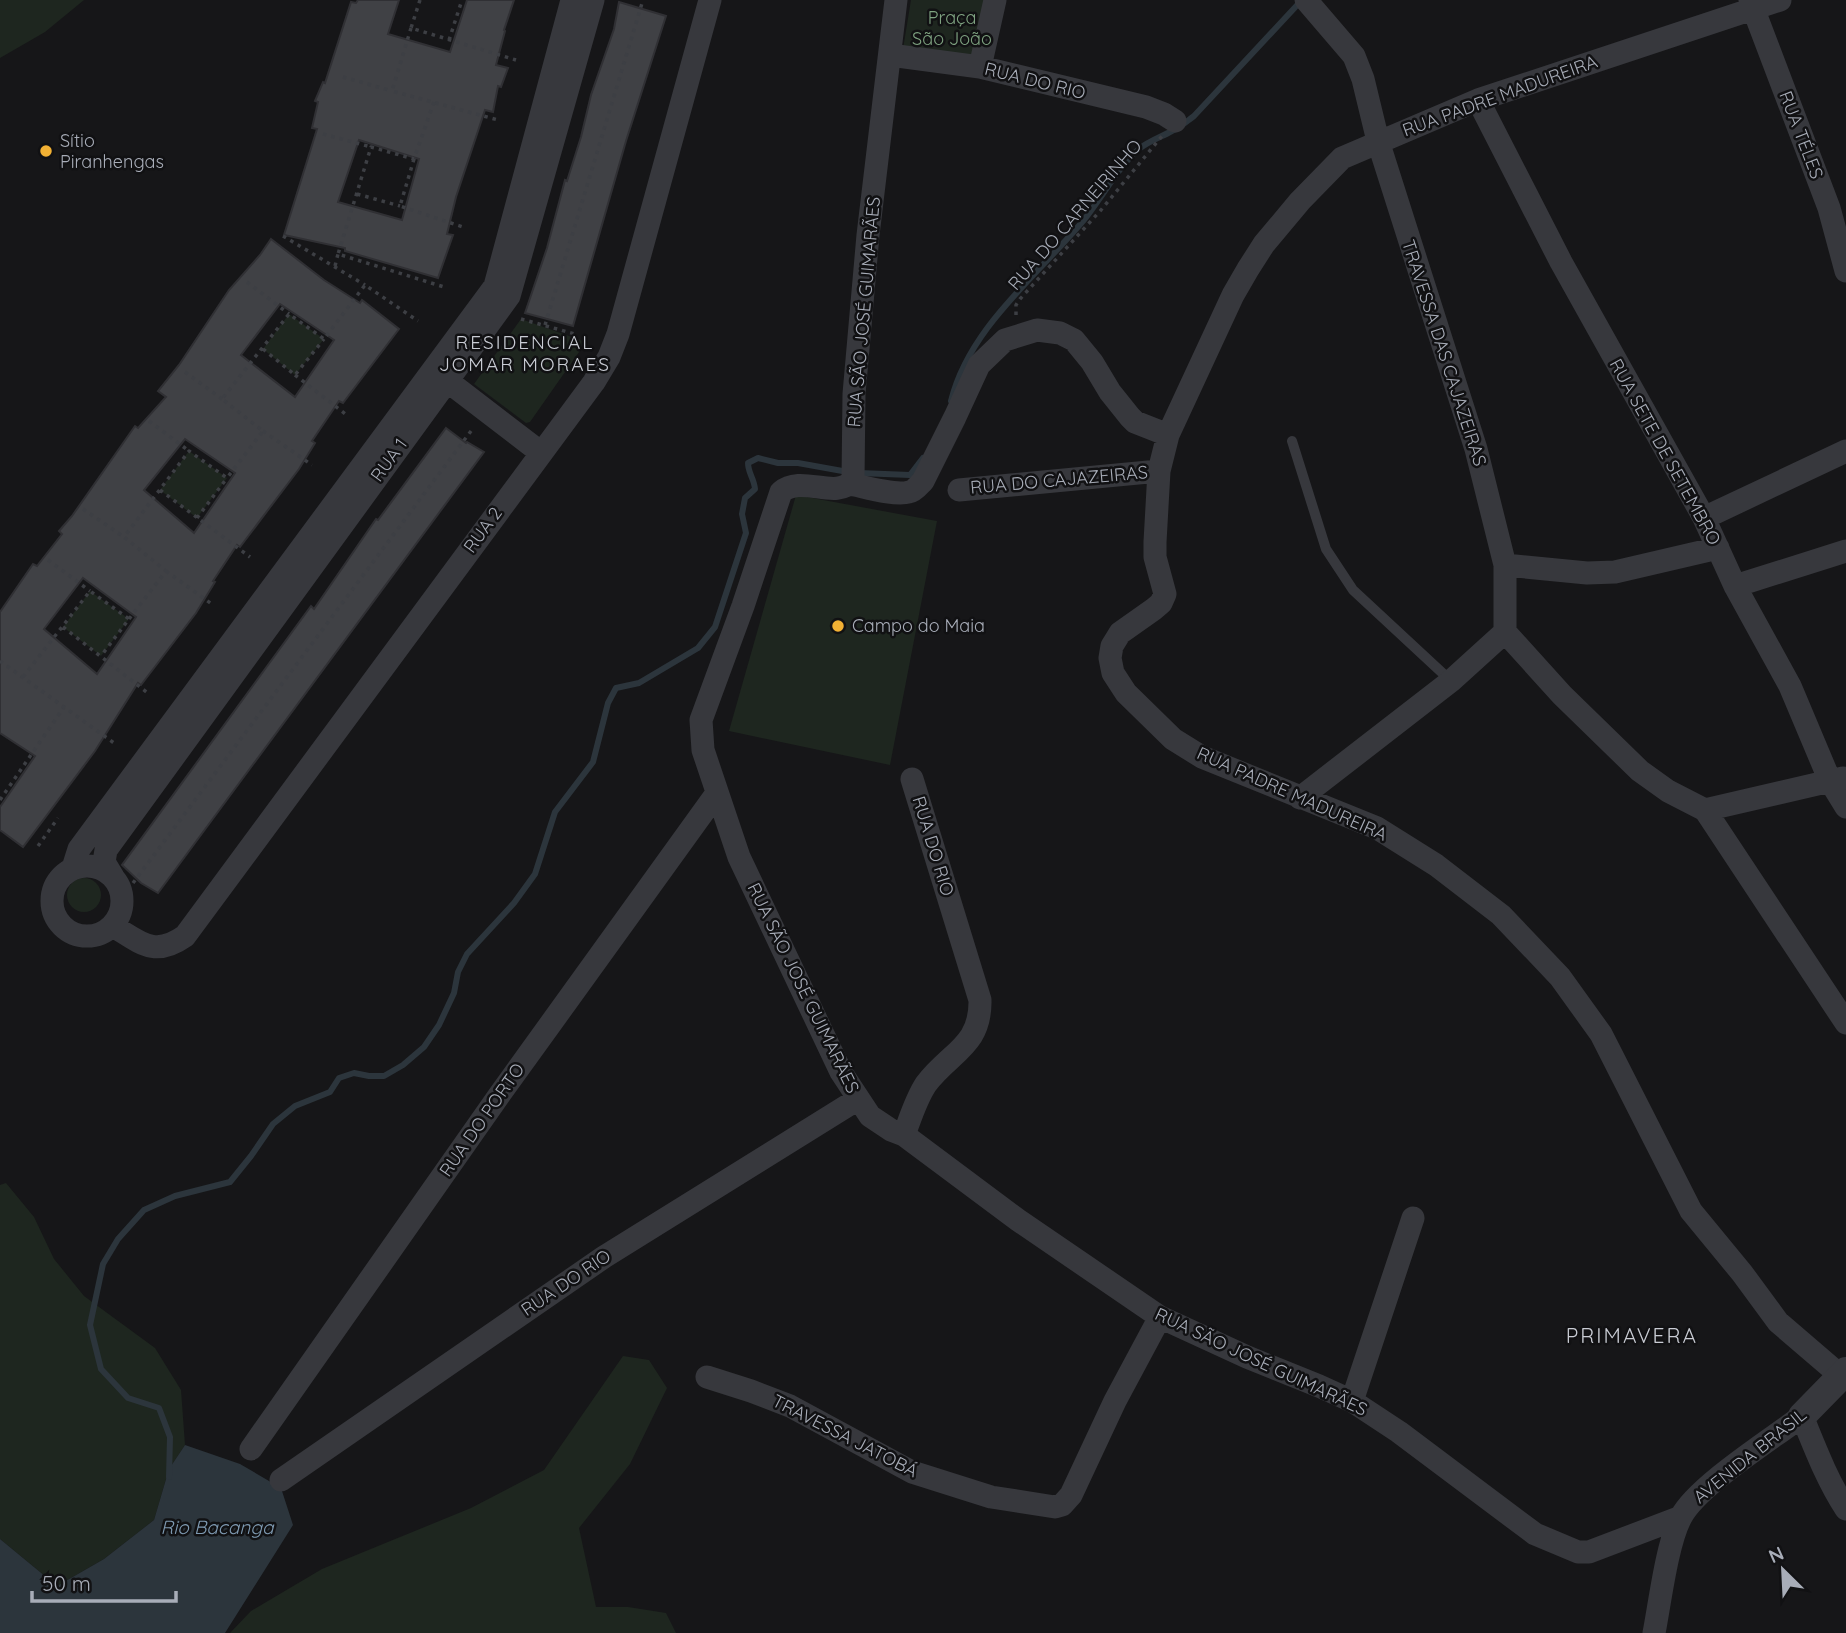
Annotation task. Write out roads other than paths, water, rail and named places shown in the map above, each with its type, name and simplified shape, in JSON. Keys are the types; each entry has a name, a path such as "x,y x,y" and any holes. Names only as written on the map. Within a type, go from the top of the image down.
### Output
{"street":[{"name":"RUA 1","path":"572,0 499,275 490,294 441,375 106,850 104,862 122,881 122,906 113,926 94,936 84,937 64,929 52,912 52,891 57,881 73,868 79,849 441,375 509,296 593,0"},
{"name":"RUA 2","path":"113,926 149,947 169,945 185,936 594,382 609,357 618,334 710,0"},
{"name":"RUA SÃO JOSÉ GUIMARÃES","path":"896,0 868,235 855,381 853,473 837,488 794,484 784,489 779,496 743,606 701,720 703,750 739,857 841,1072 870,1116 904,1135 1052,1244 1160,1317 1352,1401 1399,1432 1535,1534 1578,1552 1589,1552 1681,1517"},
{"path":"979,67 995,0"},
{"name":"RUA PADRE MADUREIRA","path":"1780,0 1751,4 1478,100 1342,158 1300,201 1264,244 1233,295 1168,435 1160,471 1155,557 1165,594 1154,609 1120,632 1112,646 1110,658 1113,673 1126,693 1173,739 1202,757 1377,828 1436,865 1501,915 1560,977 1601,1034 1690,1211 1742,1273 1778,1322 1844,1373"},
{"name":"TRAVESSA DAS CAJAZEIRAS","path":"1309,4 1354,56 1363,79 1378,141 1476,449 1505,565 1505,632"},
{"name":"RUA TÉLES","path":"1751,4 1829,208 1846,271"},
{"name":"RUA DO RIO","path":"890,55 979,67 1146,107 1175,121"},
{"name":"RUA SETE DE SETEMBRO","path":"1478,100 1561,262 1704,518 1735,586 1838,779 1846,807"},
{"path":"853,473 897,492 910,492 916,488 923,481 979,365 998,345 1028,332 1060,333 1074,340 1130,418 1168,435"},
{"path":"441,375 540,452"},
{"path":"1704,518 1846,451"},
{"name":"RUA DO CAJAZEIRAS","path":"959,490 1160,471"},
{"path":"1505,565 1587,573 1615,572 1718,548"},
{"path":"1735,586 1846,551"},
{"path":"1300,798 1451,681 1505,632 1562,695 1640,771 1668,791 1705,810 1846,1023"},
{"name":"RUA DO RIO","path":"904,1135 925,1086 965,1047 980,1016 980,1000 912,779"},
{"path":"1705,810 1838,779"},
{"name":"RUA DO PORTO","path":"251,1449 500,1094 717,793"},
{"path":"73,868 94,867 122,881"},
{"name":"RUA DO RIO","path":"281,1480 604,1257 858,1099"},
{"path":"1352,1401 1413,1218"},
{"name":"TRAVESSA JATOBÁ","path":"707,1377 790,1406 912,1472 991,1497 1055,1507 1062,1505 1071,1495 1115,1401 1160,1317"},
{"name":"AVENIDA BRASIL","path":"1654,1633 1674,1536 1689,1505 1802,1416 1844,1373"},
{"path":"1802,1416 1817,1456 1846,1509"}],"lane":[{"path":"1293,441 1326,549 1353,590 1451,681"}],"water":[{"name":"Rio Bacanga","path":"185,1445 240,1464 281,1488 293,1525 225,1633 0,1633 0,1539 57,1586 104,1559 154,1520 169,1469"}],"waterway":[{"path":"951,401 960,375 988,327 1083,221 1125,163 1143,146 1178,128 1194,116 1301,1"},
{"path":"169,1477 170,1437 159,1408 128,1398 101,1369 90,1325 103,1264 118,1239 144,1210 175,1196 230,1182 273,1124 295,1106 330,1092 339,1078 354,1073 384,1076 403,1065 424,1047 439,1025 454,993 458,972 467,954 514,903 535,874 555,812 593,762 608,703 616,688 639,683 698,648 715,627 746,533 742,514 745,498 755,489 748,463 758,458 848,472"},
{"path":"859,473 910,475 923,458"}],"place":[{"name":"Sítio Piranhengas","path":"46,151"},
{"name":"Campo do Maia","path":"838,626"}],"district":[{"name":"RESIDENCIAL JOMAR MORAES","path":"525,353"},
{"name":"PRIMAVERA","path":"1632,1336"}],"park label":[{"name":"Praça São João","path":"952,28"}]}
